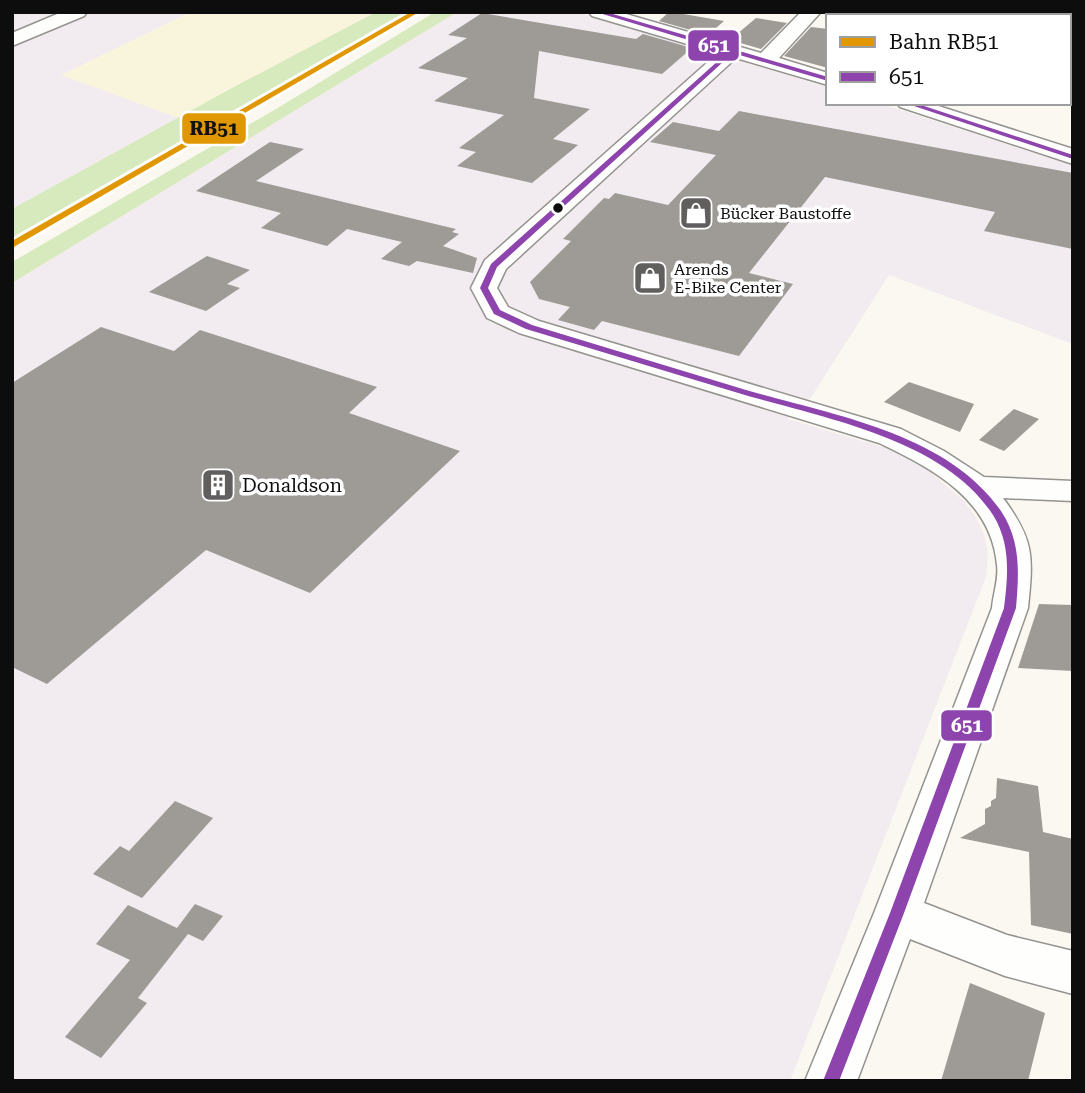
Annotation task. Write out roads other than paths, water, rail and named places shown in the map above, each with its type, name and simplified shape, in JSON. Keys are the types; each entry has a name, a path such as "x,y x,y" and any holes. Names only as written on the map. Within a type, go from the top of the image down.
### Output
{"street":[{"path":"12,40 78,12"},
{"path":"598,12 638,17 732,51 826,78"},
{"path":"765,61 812,12"},
{"path":"732,51 494,265 484,288 497,312 529,327 890,436 937,458 978,487 1003,522 1015,565 1010,608 897,913 831,1081"},
{"path":"913,105 1073,157"},
{"path":"978,487 1073,491"},
{"path":"897,913 1005,955 1073,973"}],"rail line":[{"name":"RB51","path":"12,245 416,12"}],"place":[{"name":"Bücker Baustoffe","path":"696,213"},
{"name":"Arends E-Bike Center","path":"650,278"},
{"name":"Donaldson","path":"218,485"}]}
